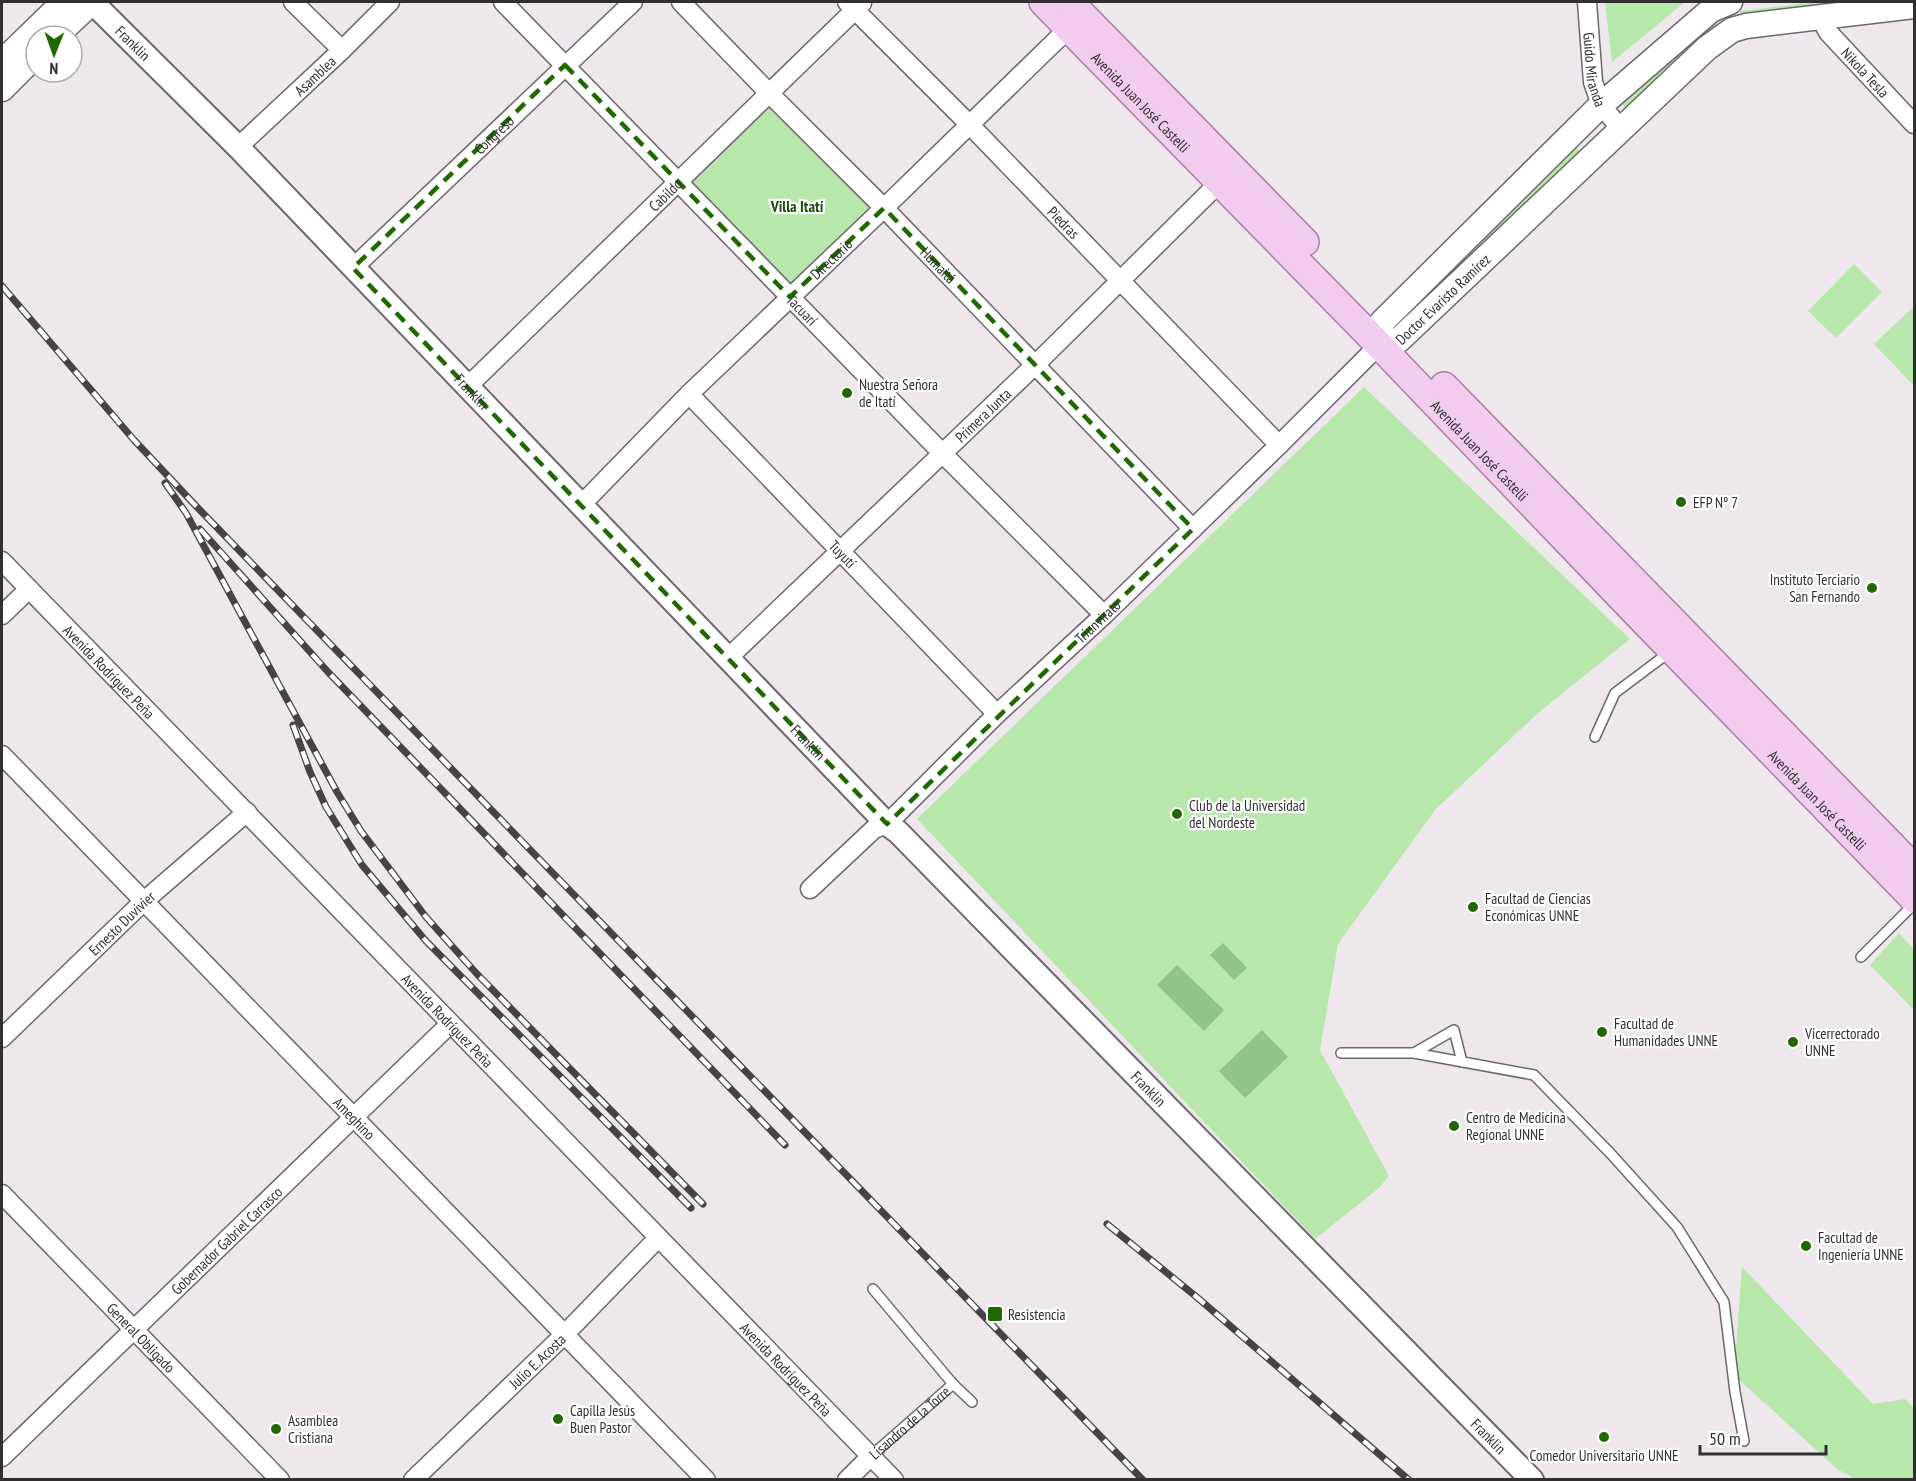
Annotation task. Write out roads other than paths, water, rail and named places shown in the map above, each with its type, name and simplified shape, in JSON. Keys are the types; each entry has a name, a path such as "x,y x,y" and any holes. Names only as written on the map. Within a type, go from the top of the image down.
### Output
{"main road":[{"path":"2,62 64,2"},
{"path":"69,24 92,2"},
{"name":"Avenida Juan José Castelli","path":"1043,2 1074,15 1227,175 1914,868"},
{"name":"Doctor Evaristo Ramírez","path":"1386,336 1601,105 1711,10 1728,2"},
{"name":"Doctor Evaristo Ramírez","path":"1386,336 1621,129 1707,48 1732,30 1746,26 1820,17 1858,7 1914,6"},
{"path":"2,88 24,67"},
{"name":"Avenida Juan José Castelli","path":"1386,336 1672,650 1914,899"}],"street":[{"name":"Franklin","path":"92,2 238,147 887,824 898,832 1532,1479"},
{"path":"293,2 342,50"},
{"name":"Asamblea","path":"238,147 390,2"},
{"name":"Tacuarí","path":"503,2 942,453 1104,615"},
{"name":"Congreso","path":"353,268 633,2"},
{"name":"Humaitá","path":"681,2 884,208 1193,529"},
{"name":"Guido Miranda","path":"1587,2 1593,82 1601,105 1621,129"},
{"path":"1728,2 1732,30"},
{"name":"Cabildo","path":"468,387 769,93 855,4"},
{"name":"Piedras","path":"855,4 1279,445"},
{"name":"Directorio","path":"580,505 689,394 969,124 1074,15"},
{"name":"Nikola Tesla","path":"1820,17 1828,32 1914,124"},
{"name":"Primera Junta","path":"728,658 1035,365 1227,175"},
{"name":"Triunvirato","path":"810,889 874,829 887,824 997,714 1104,615 1279,445 1386,336"},
{"name":"Tuyutí","path":"689,394 997,714"},
{"name":"Avenida Rodríguez Peña","path":"2,561 894,1479"},
{"path":"2,615 29,589"},
{"name":"Ameghino","path":"2,755 706,1479"},
{"name":"Ernesto Duvivier","path":"2,1038 143,902 247,812"},
{"name":"Gobernador Gabriel Carrasco","path":"2,1457 450,1024"},
{"name":"General Obligado","path":"2,1194 280,1479"},
{"name":"Julio E. Acosta","path":"413,1479 564,1335 658,1238"},
{"name":"Lisandro de la Torre","path":"847,1479 871,1456"}],"lane":[{"path":"1595,737 1615,693 1672,650"},
{"path":"1861,957 1914,904"},
{"path":"1414,1053 1454,1030 1462,1062"},
{"path":"1341,1053 1414,1053 1534,1075 1611,1154 1677,1227 1724,1302 1735,1392 1744,1441"},
{"path":"873,1289 953,1384"},
{"name":"Lisandro de la Torre","path":"871,1456 953,1384 972,1402"}],"railway":[{"path":"2,286 134,440 196,506 1143,1480"},
{"path":"165,483 186,513 337,792 361,831 426,917 477,974 703,1204"},
{"path":"200,529 328,672 785,1145"},
{"path":"293,725 326,807 362,865 426,941 691,1208"},
{"path":"1107,1224 1199,1299 1409,1480"}],"place":[{"name":"Nuestra Señora de Itatí","path":"847,393"},
{"name":"EFP Nº 7","path":"1681,502"},
{"name":"Instituto Terciario San Fernando","path":"1872,588"},
{"name":"Club de la Universidad del Nordeste","path":"1177,814"},
{"name":"Facultad de Ciencias Económicas UNNE","path":"1473,907"},
{"name":"Facultad de Humanidades UNNE","path":"1602,1032"},
{"name":"Vicerrectorado UNNE","path":"1793,1042"},
{"name":"Centro de Medicina Regional UNNE","path":"1454,1126"},
{"name":"Facultad de Ingeniería UNNE","path":"1806,1246"},
{"name":"Resistencia","path":"995,1314"},
{"name":"Capilla Jesús Buen Pastor","path":"558,1419"},
{"name":"Asamblea Cristiana","path":"276,1429"},
{"name":"Comedor Universitario UNNE","path":"1604,1437"}],"district":[{"name":"Villa Itatí","path":"797,206"}]}
